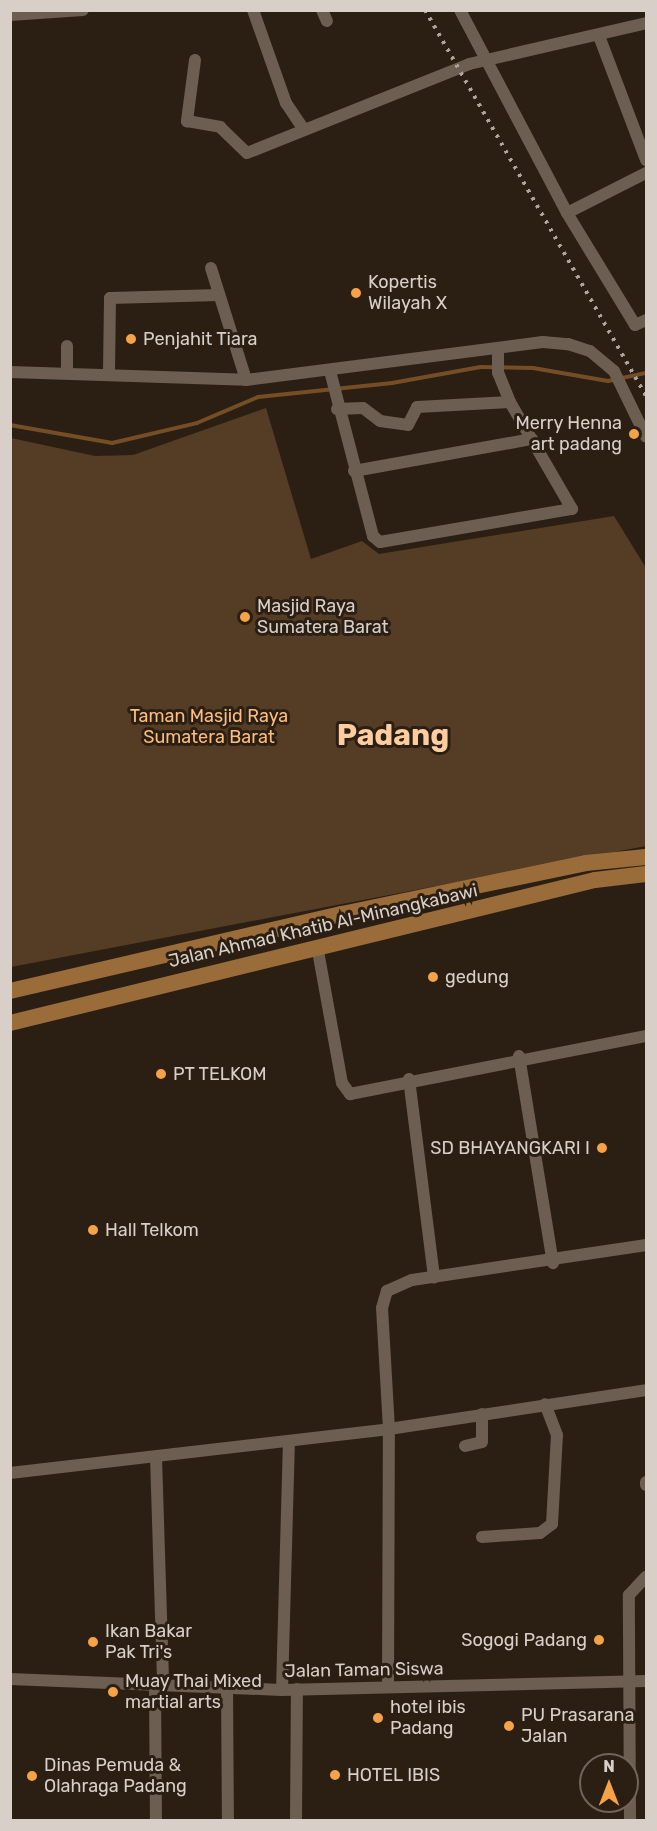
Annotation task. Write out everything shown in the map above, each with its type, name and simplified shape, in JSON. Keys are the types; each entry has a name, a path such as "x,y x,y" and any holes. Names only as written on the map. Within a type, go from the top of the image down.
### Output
{"main road":[{"name":"Jalan Ahmad Khatib Al-Minangkabawi","path":"10,991 495,882 646,856"},
{"name":"Jalan Ahmad Khatib Al-Minangkabawi","path":"10,1023 318,951 594,880 646,874"},
{"path":"495,882 500,904"}],"street":[{"path":"10,15 83,10"},
{"path":"253,10 282,93 304,130"},
{"path":"460,10 567,213 635,326 646,320"},
{"path":"195,60 185,110 189,123 220,127 247,153 487,61 646,23"},
{"path":"599,36 646,160"},
{"path":"567,213 646,173"},
{"path":"211,268 246,380"},
{"path":"109,371 110,298 219,295"},
{"path":"10,372 109,371 332,383 498,353 568,344 590,351 614,371 643,425 646,437"},
{"path":"67,346 68,372"},
{"path":"332,383 337,409 373,536 380,542 572,509 510,402 498,373 498,353"},
{"path":"337,409 363,408 380,421 408,425 417,406 510,402"},
{"path":"354,471 532,439"},
{"path":"318,951 346,1090 367,1093 410,1079 519,1056 646,1036"},
{"path":"519,1056 553,1263"},
{"path":"410,1079 434,1277"},
{"path":"388,1687 389,1429 382,1308 396,1285 434,1277 553,1263 646,1245"},
{"path":"10,1473 389,1429 646,1390"},
{"path":"482,1537 540,1533 552,1524 556,1435 545,1404"},
{"path":"465,1446 482,1442 482,1414"},
{"path":"282,1689 289,1441"},
{"path":"156,1457 159,1684 156,1821"},
{"path":"630,1821 629,1595 646,1577"},
{"name":"Jalan Taman Siswa","path":"10,1679 282,1689 646,1681"},
{"path":"227,1687 228,1821"},
{"path":"296,1821 297,1689"}],"green space":[{"name":"Taman Masjid Raya Sumatera Barat","path":"266,408 311,559 362,541 379,554 614,516 646,568 646,846 11,967 11,438 95,456 133,455"}],"waterway":[{"path":"10,425 112,443 197,423 258,397 392,383 481,367 533,368 608,381 646,373"}],"railway":[{"path":"425,10 646,396"}],"place":[{"name":"Kopertis Wilayah X","path":"356,293"},
{"name":"Penjahit Tiara","path":"131,339"},
{"name":"Merry Henna art padang","path":"634,434"},
{"name":"Masjid Raya Sumatera Barat","path":"245,617"},
{"name":"gedung","path":"433,977"},
{"name":"PT TELKOM","path":"161,1074"},
{"name":"SD BHAYANGKARI I","path":"602,1148"},
{"name":"Hall Telkom","path":"93,1230"},
{"name":"Sogogi Padang","path":"599,1640"},
{"name":"Ikan Bakar Pak Tri's","path":"93,1642"},
{"name":"Muay Thai Mixed martial arts","path":"113,1692"},
{"name":"hotel ibis Padang","path":"378,1718"},
{"name":"PU Prasarana Jalan","path":"509,1726"},
{"name":"HOTEL IBIS","path":"335,1775"},
{"name":"Dinas Pemuda & Olahraga Padang","path":"32,1776"}],"district":[{"name":"Padang","path":"393,735"}]}
